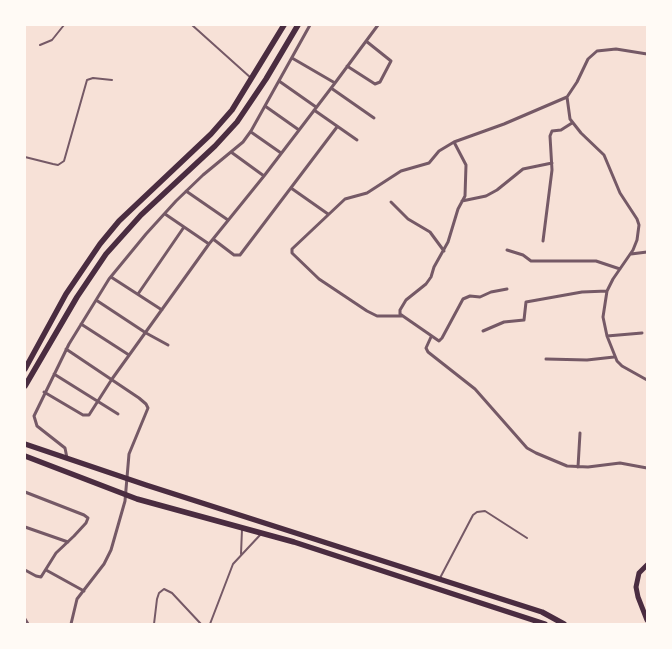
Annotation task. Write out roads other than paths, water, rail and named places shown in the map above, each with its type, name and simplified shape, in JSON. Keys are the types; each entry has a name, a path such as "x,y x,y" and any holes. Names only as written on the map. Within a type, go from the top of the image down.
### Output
{"main road":[{"path":"25,369 66,294 100,244 119,221 223,121 240,99 284,25"},
{"path":"25,386 77,297 106,254 141,215 215,146 237,122 266,79 298,25"},
{"path":"25,438 27,445 67,459 542,612 564,624"},
{"path":"25,456 138,499 294,542 546,624"},
{"path":"647,565 637,577 636,587 647,620"}],"street":[{"path":"67,459 65,448 43,432 35,421 35,411 66,349 111,276 186,191 243,142 251,132 310,25"},
{"path":"44,392 86,416 91,413 112,379 209,244 264,176 378,25"},
{"path":"347,66 375,84 380,82 391,61 366,41"},
{"path":"402,316 377,316 326,285 292,253 294,247 327,213 345,199 367,193 401,172 429,163 440,151 454,142 504,124 567,97 572,92 592,53 604,49 616,49 647,54"},
{"path":"292,58 335,83"},
{"path":"279,81 337,127 357,140"},
{"path":"331,88 374,118"},
{"path":"567,97 568,114 572,123 604,155 620,193 639,225 637,240 631,254 608,291 603,317 614,357 622,366 647,380"},
{"path":"265,106 299,130"},
{"path":"544,241 552,163 550,134 552,131 564,128 572,123"},
{"path":"213,239 234,255 240,254 337,127"},
{"path":"251,132 281,153"},
{"path":"454,142 466,165 466,192 444,252 434,267 429,281 403,305 399,312 439,341 465,297 480,297 507,288"},
{"path":"231,152 264,176"},
{"path":"462,200 486,196 523,169 552,163"},
{"path":"291,188 327,213"},
{"path":"186,191 228,220"},
{"path":"391,202 408,218 430,232 444,252"},
{"path":"164,214 209,244"},
{"path":"138,294 184,227"},
{"path":"507,250 523,254 531,261 596,261 620,269"},
{"path":"631,254 647,252"},
{"path":"111,276 162,310"},
{"path":"483,331 504,322 524,320 526,302 582,292 608,291"},
{"path":"96,300 168,345"},
{"path":"81,324 129,355"},
{"path":"607,336 642,333"},
{"path":"431,337 426,348 428,352 475,389 527,448 559,464 578,467 620,464 647,468"},
{"path":"66,349 139,398 148,408 129,454 125,502 111,550 104,564 74,606 70,624"},
{"path":"546,359 587,360 614,357"},
{"path":"54,374 118,414"},
{"path":"578,467 580,433"},
{"path":"25,492 87,516 86,523 56,553 40,578 25,570"},
{"path":"25,526 68,542"},
{"path":"46,570 84,591"},
{"path":"25,619 28,624"}],"lane":[{"path":"40,45 52,40 64,25"},
{"path":"192,25 252,79"},
{"path":"25,157 58,165 64,161 87,80 94,78 112,80"},
{"path":"439,579 473,515 477,512 485,511 527,538"},
{"path":"241,554 242,528"},
{"path":"210,624 230,570 241,554 261,533"},
{"path":"154,624 157,599 159,593 164,589 172,594 201,624"}]}
